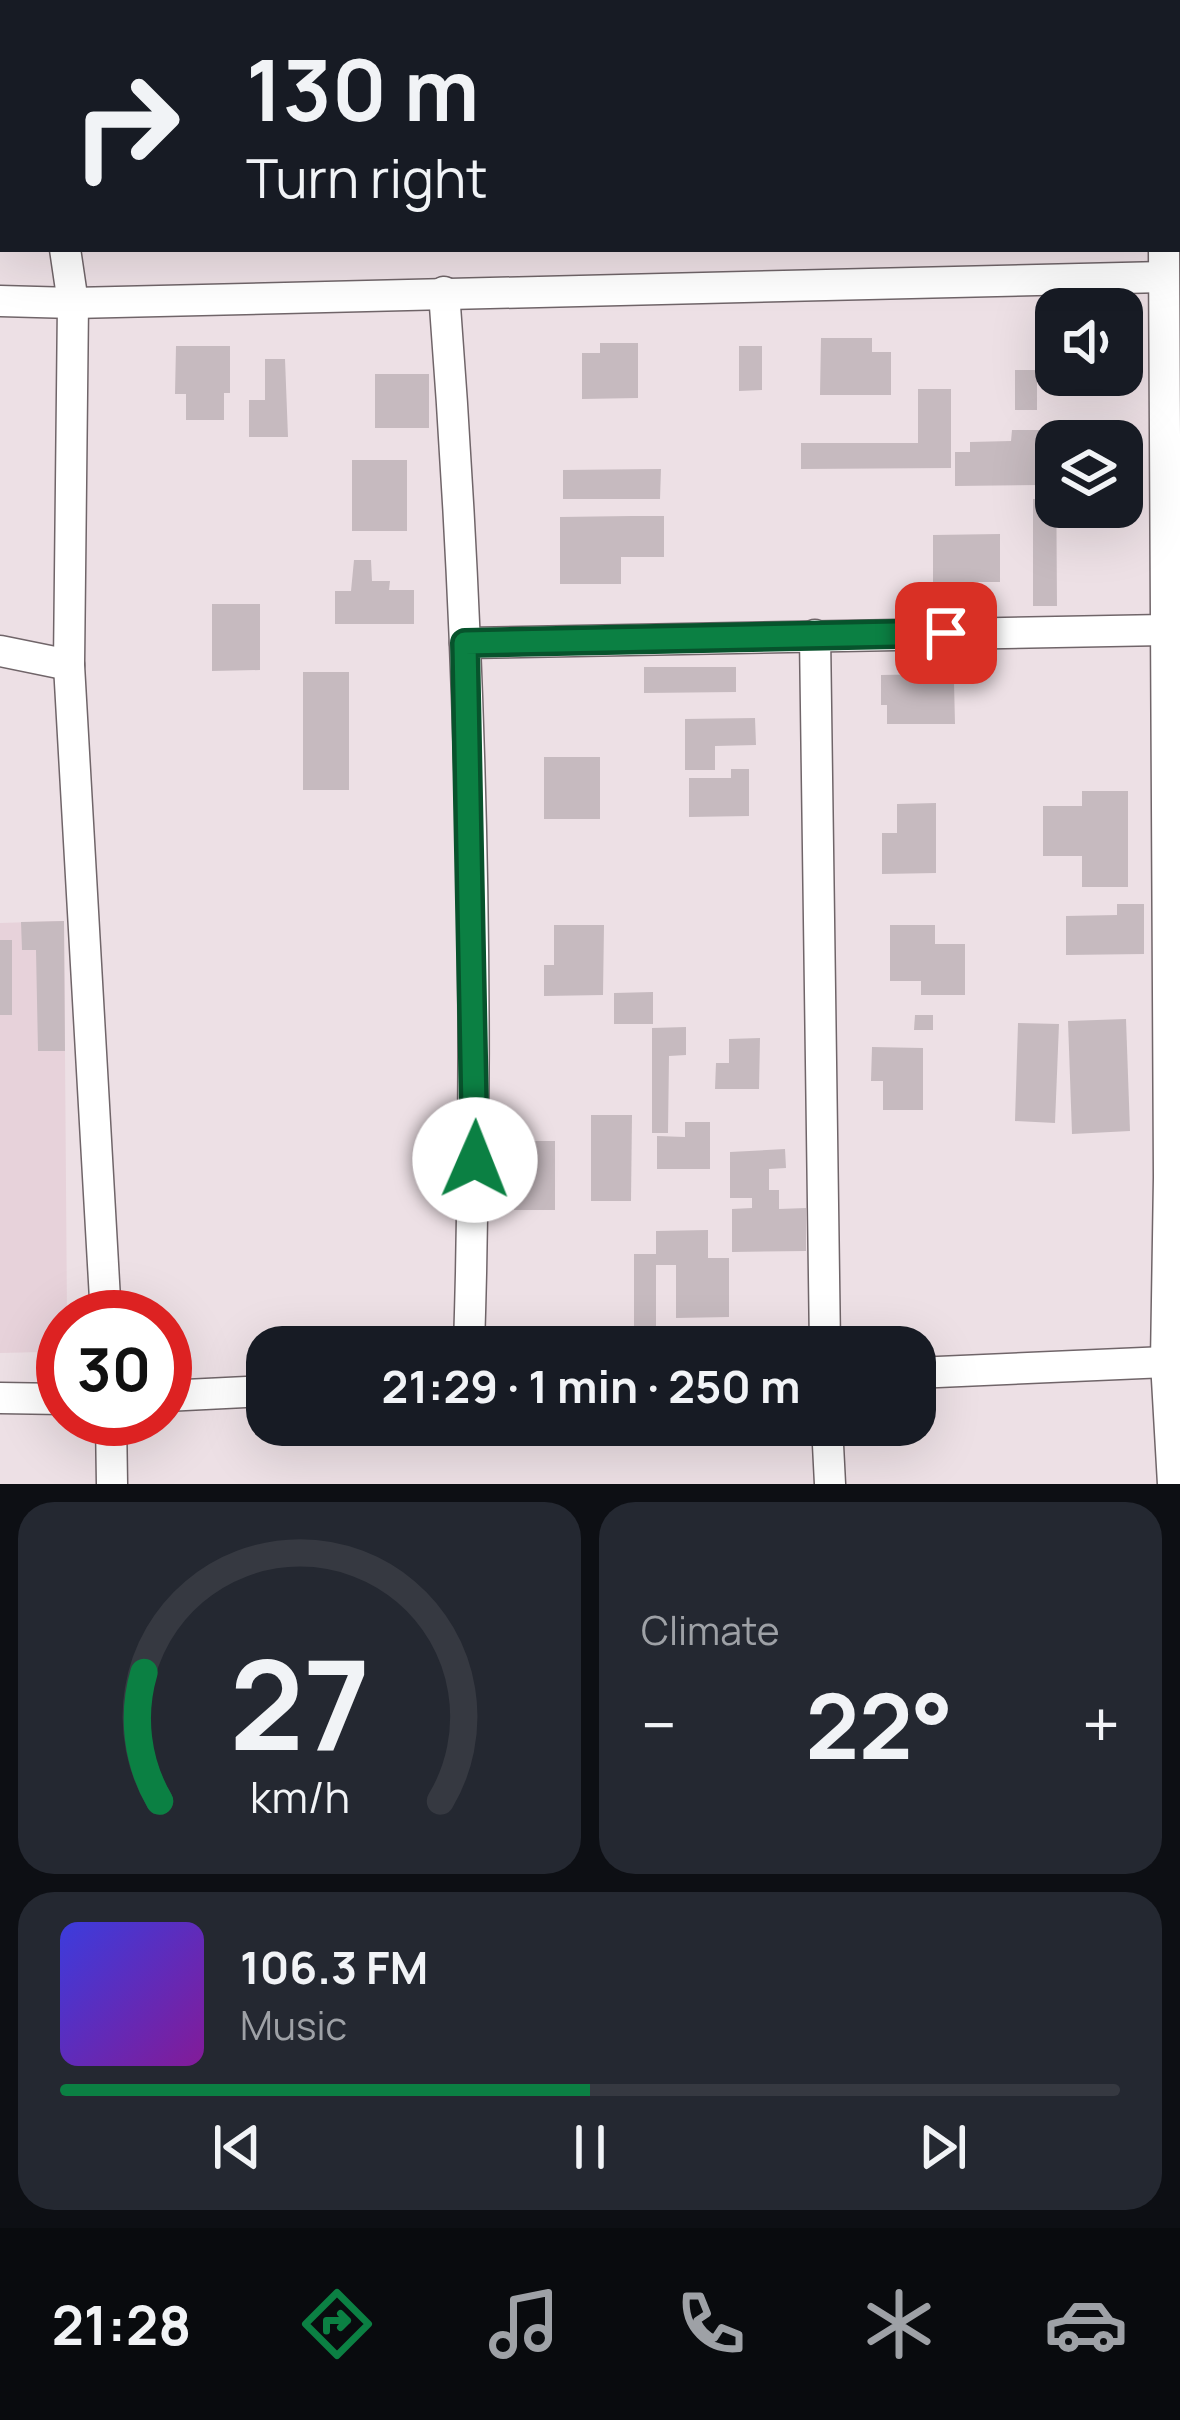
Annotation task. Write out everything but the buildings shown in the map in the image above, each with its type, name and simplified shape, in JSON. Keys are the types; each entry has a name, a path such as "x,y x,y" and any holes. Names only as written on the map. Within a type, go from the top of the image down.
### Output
{"street":[{"path":"65,252 73,303 69,665 104,1290"},
{"path":"0,301 444,292 1164,263 1164,630 1174,1175 1166,1362 1173,1484"},
{"path":"444,292 461,509 465,643 476,1113 470,1326"},
{"path":"465,643 1164,630"},
{"path":"815,635 825,1326"},
{"path":"0,651 69,665"},
{"path":"936,1372 1166,1362"},
{"path":"192,1395 246,1392"},
{"path":"0,1398 36,1399"},
{"path":"111,1446 112,1484"},
{"path":"828,1446 830,1484"}],"shaded area":[{"path":"64,921 67,1290 36,1290 36,1352 0,1353 0,923"}],"route":[{"path":"475,1160 465,643 946,633"}]}
